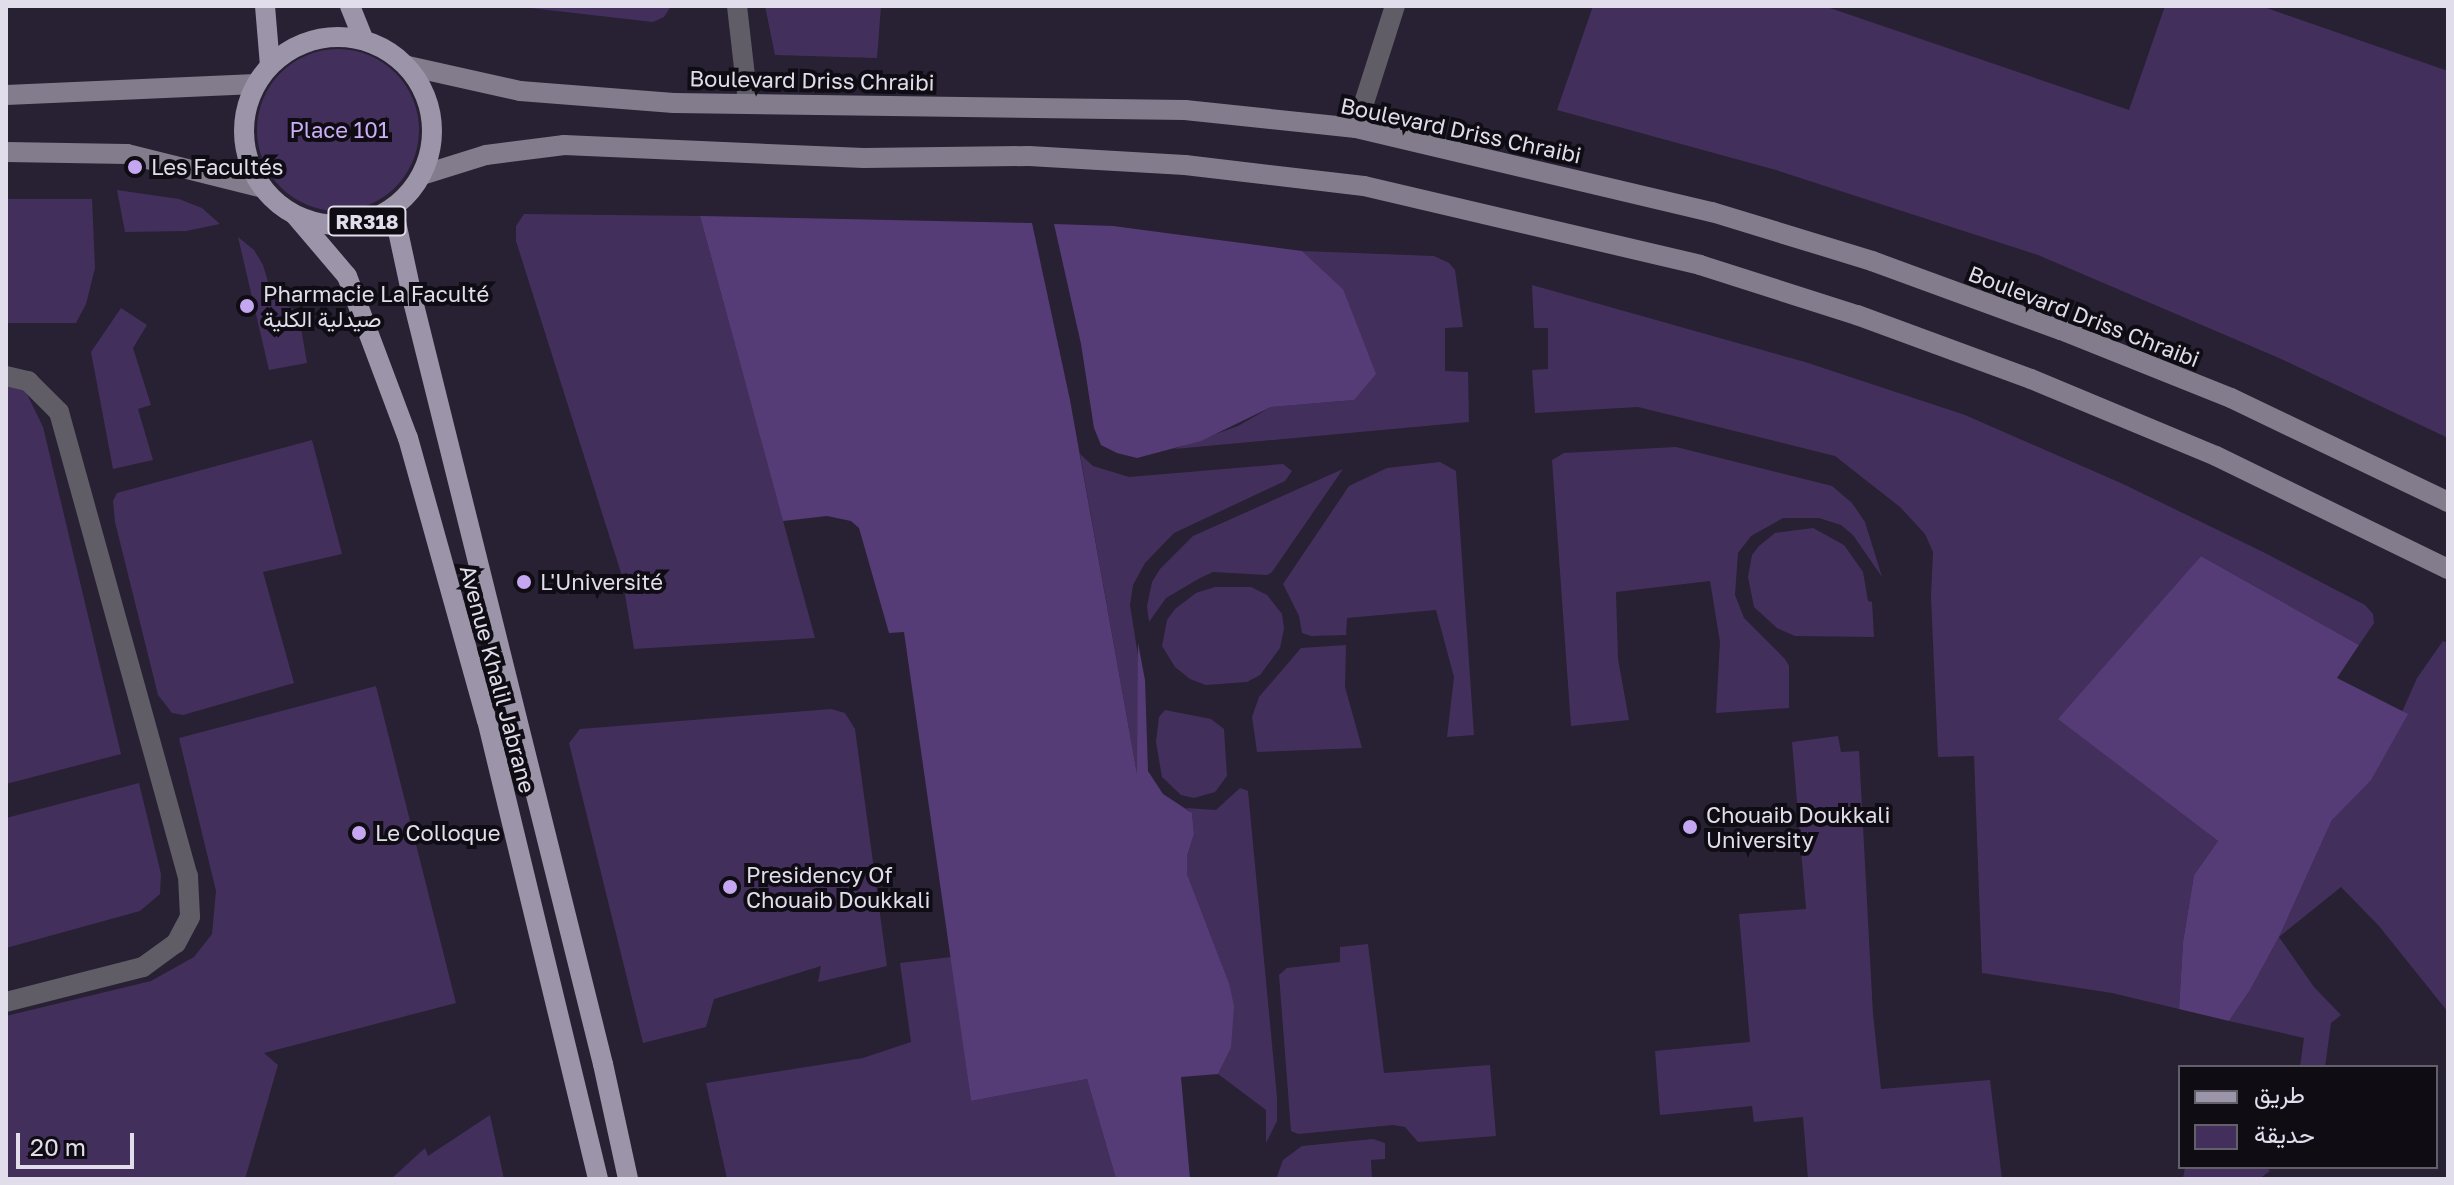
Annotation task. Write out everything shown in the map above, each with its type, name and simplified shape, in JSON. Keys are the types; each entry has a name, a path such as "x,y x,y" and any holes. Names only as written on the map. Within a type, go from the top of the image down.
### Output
{"main road":[{"path":"265,6 270,65"},
{"path":"350,6 363,39"},
{"name":"Boulevard Driss Chraibi","path":"337,36 363,39 388,50 408,66 424,91 432,118 432,148 422,175 393,208 367,221 330,226 295,215 263,188 248,160 244,128 256,84 270,65 290,50 313,40 337,36"},
{"name":"Boulevard Driss Chraibi","path":"408,66 520,91 674,103 1185,110 1356,128 1712,212 1872,261 2061,330 2231,398 2448,502"},
{"path":"6,95 256,84"},
{"path":"422,175 486,155 564,145 864,158 1029,156 1185,165 1364,186 1700,265 1857,315 2031,379 2216,456 2448,569"},
{"name":"Boulevard Driss Chraibi","path":"6,152 127,154 263,188"},
{"name":"Avenue Khalil Jabrane","path":"393,208 414,305 603,1064 628,1179"},
{"name":"Avenue Khalil Jabrane","path":"295,215 347,276 408,438 487,720 598,1179"}],"street":[{"path":"737,6 748,103"},
{"path":"1356,128 1395,6"},
{"path":"6,376 28,381 59,412 188,876 190,917 176,943 143,967 6,1002"}],"green space":[{"path":"513,6 671,6 664,17 653,22"},
{"path":"765,6 881,6 877,58 775,55"},
{"path":"1593,6 1824,6 2129,110 2165,6 2261,6 2448,71 2448,438 2279,358 2038,255 1776,170 1557,110"},
{"name":"Place 101","path":"338,49 369,55 395,73 413,99 419,130 413,161 395,187 369,205 338,211 307,205 281,187 263,161 257,130 263,99 281,73 307,55"},
{"path":"117,190 179,199 202,208 220,224 186,231 125,232"},
{"path":"6,199 92,199 95,268 86,304 76,323 6,323"},
{"path":"524,214 700,216 815,638 634,649 622,576 516,241 516,226"},
{"path":"238,237 254,250 278,302 298,311 307,363 269,370"},
{"path":"1302,251 1434,256 1449,263 1455,270 1463,327 1445,328 1445,371 1468,372 1469,422 1174,449 1238,426 1271,407 1354,400 1343,289"},
{"path":"1532,285 1805,362 1965,415 2123,484 2365,605 2373,614 2374,623 2359,645 2201,556 2059,719 2218,841 2194,875 2183,942 2179,1009 2112,993 1982,973 1974,756 1938,757 1931,596 1933,552 1925,534 1900,507 1835,456 1638,407 1535,413 1532,370 1548,369 1548,328 1534,328"},
{"path":"121,308 147,325 133,348 151,405 138,409 153,460 113,469 91,352"},
{"path":"6,385 25,390 43,427 121,754 6,784"},
{"path":"312,440 342,554 263,572 294,683 183,715 172,713 158,695 115,522 113,501 117,493"},
{"path":"1676,447 1832,486 1852,503 1865,522 1882,577 1853,535 1841,525 1819,518 1783,518 1751,536 1738,553 1735,595 1744,618 1789,666 1789,708 1716,713 1720,642 1710,581 1616,592 1618,659 1629,720 1571,726 1552,460 1564,453"},
{"path":"1080,454 1093,466 1129,477 1283,464 1292,471 1285,481 1174,533 1145,563 1133,585 1130,605 1139,662 1138,780"},
{"path":"1440,462 1456,471 1474,735 1447,737 1454,677 1436,610 1347,618 1346,635 1311,636 1302,633 1299,616 1283,584 1349,486 1387,468"},
{"path":"1343,469 1272,572 1267,575 1213,572 1166,598 1149,622 1147,606 1152,582 1160,569 1193,536"},
{"path":"1813,528 1844,545 1863,572 1868,601 1872,602 1874,637 1795,636 1777,628 1754,607 1748,577 1752,555 1775,533"},
{"path":"1215,587 1251,587 1267,595 1282,614 1284,629 1280,648 1260,675 1247,682 1206,685 1190,679 1175,667 1162,646 1167,620 1175,609 1196,593"},
{"path":"2443,641 2448,643 2448,1012 2379,926 2341,887 2279,937 2332,820 2347,802 2402,712 2417,678"},
{"path":"1346,645 1345,687 1362,748 1257,752 1252,717 1259,697 1301,648"},
{"path":"376,686 456,1003 264,1053 278,1065 245,1179 6,1179 6,1016 151,981 194,957 212,934 216,891 179,738"},
{"path":"831,709 845,713 855,729 887,966 818,982 821,966 714,999 706,1027 643,1043 569,743 580,729"},
{"path":"1165,710 1211,719 1224,729 1227,776 1215,792 1194,798 1181,795 1162,777 1156,742 1159,717"},
{"path":"1838,736 1841,752 1859,751 1873,1014 1881,1089 1990,1080 2002,1179 1808,1179 1803,1117 1754,1122 1752,1106 1660,1115 1655,1051 1750,1042 1739,914 1806,909 1792,742"},
{"path":"139,783 161,874 160,894 140,911 6,948 6,818"},
{"path":"1240,788 1248,791 1277,1097 1277,1121 1266,1143 1266,1110 1218,1074 1231,1048 1229,983 1187,874 1187,856 1194,834 1192,813 1186,808 1216,810"},
{"path":"2279,937 2314,987 2341,1015 2331,1023 2325,1065 2300,1065 2304,1038 2229,1021"},
{"path":"1368,944 1384,1073 1490,1065 1496,1136 1418,1142 1405,1127 1393,1125 1298,1134 1291,1131 1279,975 1287,968 1340,962 1340,947"},
{"path":"951,957 971,1101 1087,1079 1116,1179 727,1179 706,1083 863,1058 911,1042 900,963"},
{"path":"490,1115 504,1179 391,1179 425,1148 428,1156"},
{"path":"1373,1139 1385,1143 1385,1159 1371,1160 1372,1179 1276,1179 1283,1160 1302,1146"},
{"path":"2185,1169 2270,1171 2259,1179 2183,1179"}],"shaded area":[{"path":"700,216 1032,223 1070,400 1137,774 1138,643 1145,680 1148,771 1163,794 1192,813 1194,834 1187,856 1187,874 1229,983 1234,1006 1231,1048 1218,1074 1181,1077 1190,1179 1116,1179 1087,1079 971,1101 904,632 889,633 859,528 851,521 827,516 783,521"},
{"path":"1054,224 1113,226 1302,251 1343,289 1376,374 1354,400 1271,407 1201,441 1137,458 1117,453 1101,445 1094,428 1081,344"},
{"path":"2201,556 2359,645 2337,678 2408,714 2371,780 2332,820 2279,937 2229,1021 2179,1009 2183,942 2194,875 2218,841 2058,719"}],"place":[{"name":"Les Facultés","path":"135,167"},
{"name":"Pharmacie La Faculté صيدلية الكلية","path":"247,306"},
{"name":"L'Université","path":"524,582"},
{"name":"Chouaib Doukkali University","path":"1690,827"},
{"name":"Le Colloque","path":"359,833"},
{"name":"Presidency Of Chouaib Doukkali","path":"730,887"}]}
